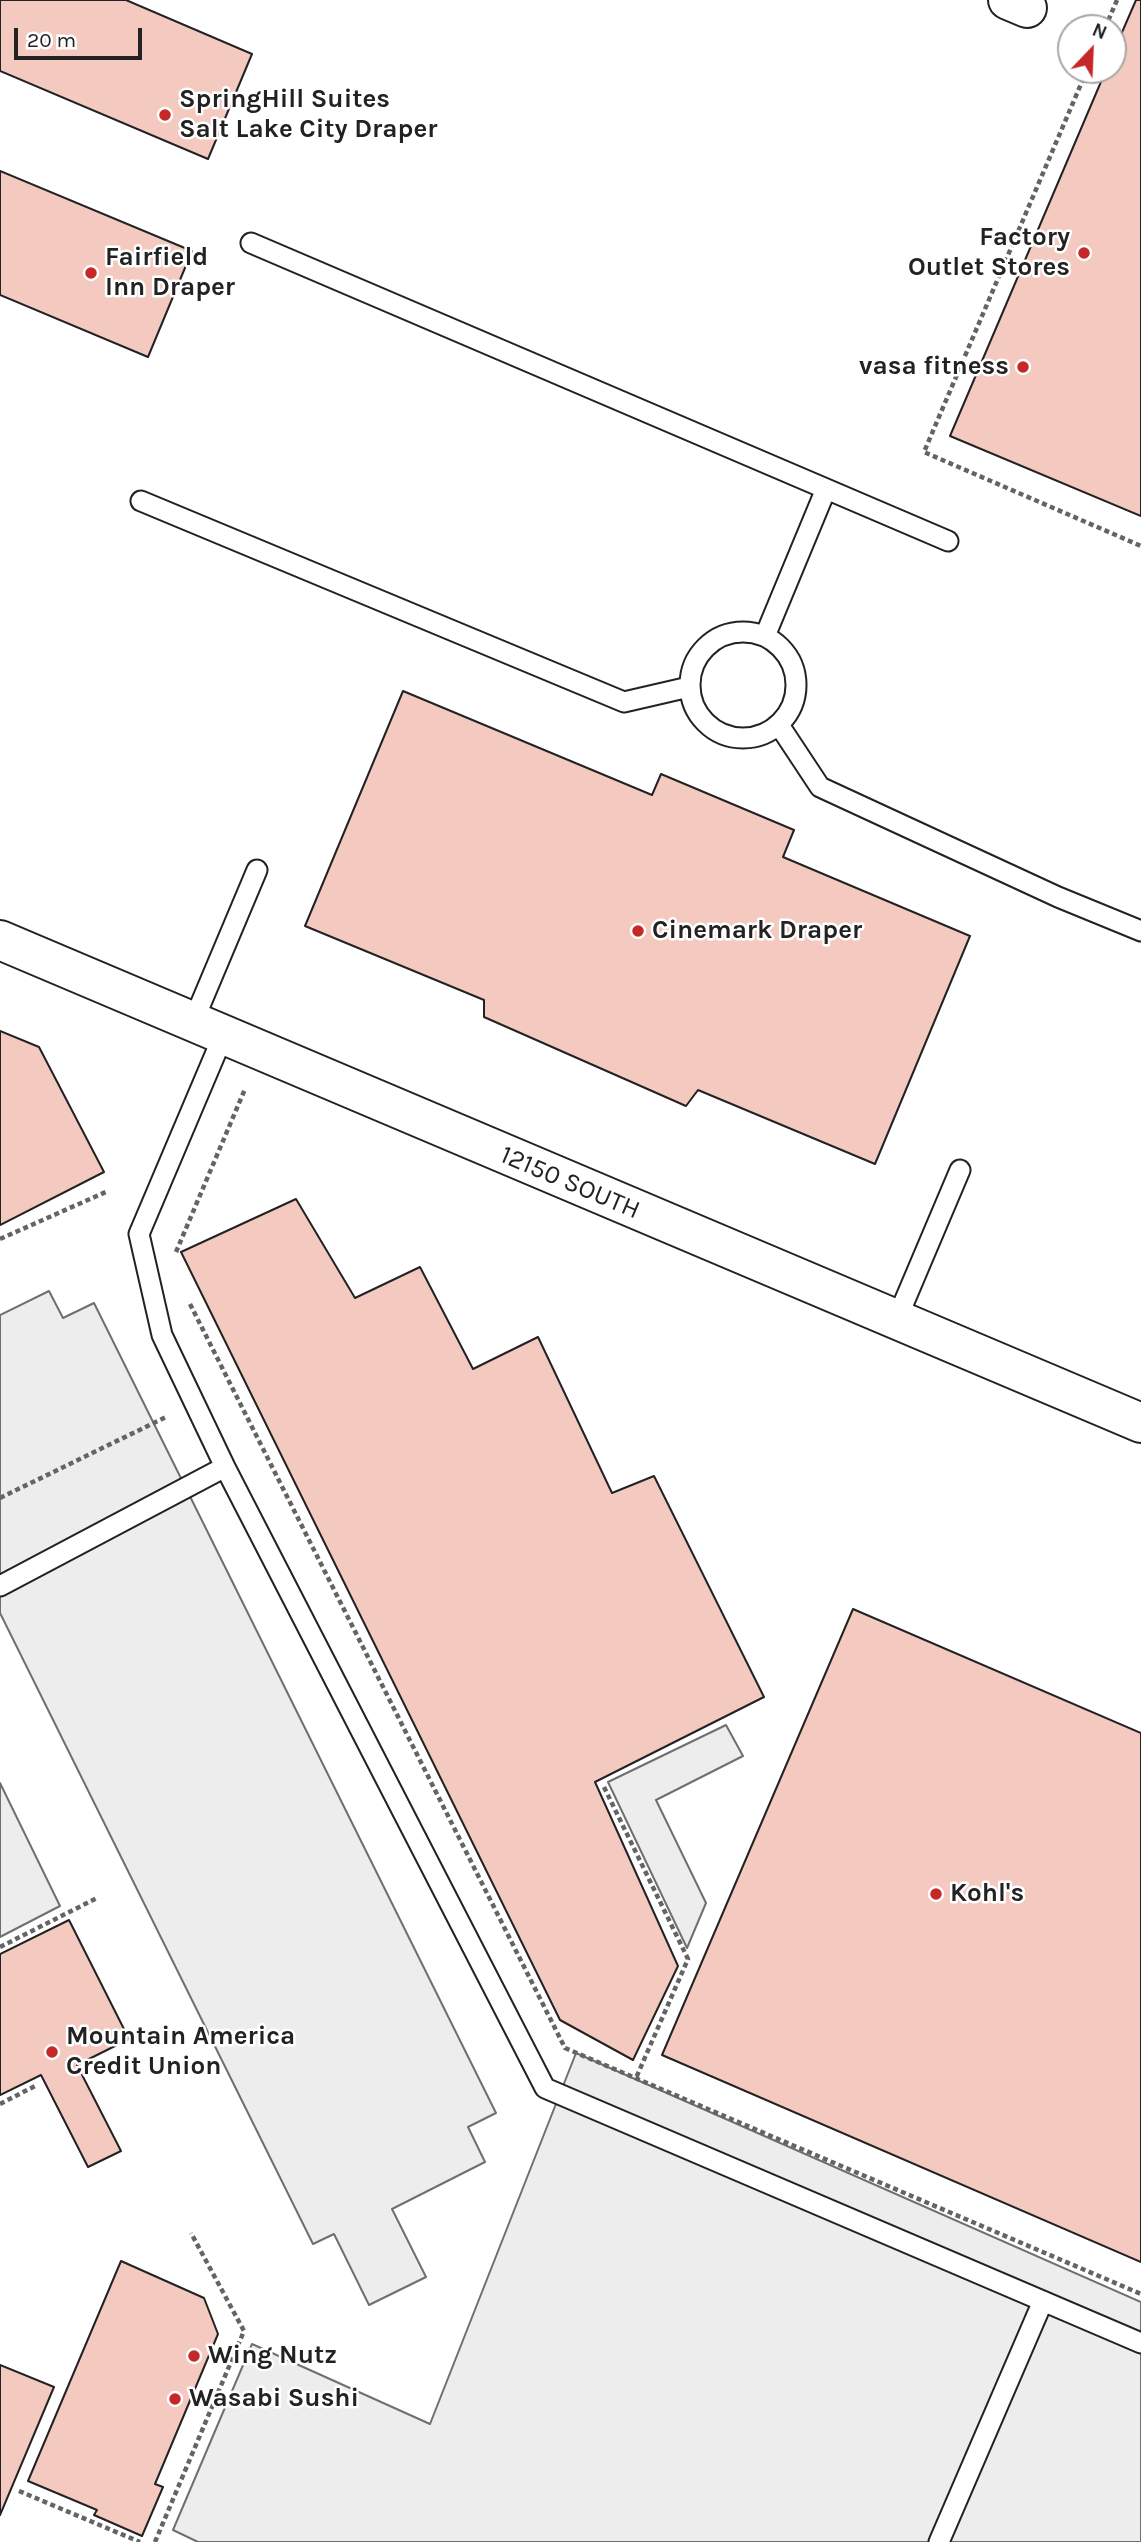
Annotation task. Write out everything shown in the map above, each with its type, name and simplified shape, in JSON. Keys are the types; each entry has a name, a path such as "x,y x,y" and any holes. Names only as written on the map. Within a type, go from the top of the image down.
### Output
{"street":[{"name":"12150 SOUTH","path":"0,940 1141,1423"}],"lane":[{"path":"251,243 948,541"},
{"path":"765,636 826,489"},
{"path":"141,501 624,702 689,687"},
{"path":"747,632 765,636 780,646 791,661 796,677 796,695 790,711 779,725 765,734 749,739 731,737 715,731 702,720 693,705 689,687 691,669 700,653 713,640 729,633 747,632"},
{"path":"779,725 820,787 1058,897 1141,931"},
{"path":"257,870 208,1029 138,1234 162,1335 225,1467 545,2088 1141,2343"},
{"path":"896,1321 960,1170"},
{"path":"0,1586 225,1467"},
{"path":"939,2542 1043,2301"}],"path":[{"path":"1081,84 924,452 1141,546"},
{"path":"175,1255 246,1088"},
{"path":"0,1239 108,1191"},
{"path":"188,1301 565,2048 1141,2294"},
{"path":"0,1498 172,1414"},
{"path":"604,1787 688,1959 636,2078"},
{"path":"0,1947 97,1898"},
{"path":"0,2104 36,2087"},
{"path":"155,2542 244,2330 191,2233"},
{"path":"19,2491 140,2542"}],"shaded area":[{"path":"49,1291 63,1318 94,1303 496,2113 468,2127 485,2162 392,2209 426,2277 369,2305 334,2234 313,2244 0,1613 0,1315"},
{"path":"726,1725 743,1756 656,1800 706,1903 687,1948 608,1782"},
{"path":"0,1783 60,1906 0,1937"},
{"path":"576,2053 1141,2302 1141,2542 198,2542 173,2530 252,2344 430,2424"}],"building":[{"name":"SpringHill Suites Salt Lake City Draper","path":"0,0 126,0 252,54 208,159 0,71"},
{"name":"Factory Outlet Stores","path":"1136,0 1141,0 1141,516 950,436 1100,84 1127,84 1127,21"},
{"name":"Fairfield Inn Draper","path":"0,171 192,251 148,357 0,295"},
{"name":"Cinemark Draper","path":"403,691 652,795 661,774 794,830 783,857 970,936 875,1164 698,1090 686,1106 484,1017 484,1000 305,926"},
{"path":"0,1031 39,1047 104,1172 0,1225"},
{"path":"296,1199 355,1298 420,1267 473,1369 538,1337 612,1493 654,1476 764,1697 595,1782 678,1966 633,2060 560,2020 181,1252"},
{"name":"Kohl's","path":"853,1609 1141,1733 1141,2262 662,2055"},
{"name":"Mountain America Credit Union","path":"69,1920 129,2039 77,2065 121,2151 88,2167 41,2075 0,2095 0,1954"},
{"path":"121,2261 204,2298 218,2334 155,2484 163,2487 142,2536 94,2515 97,2510 28,2481"},
{"path":"0,2365 54,2387 0,2515"}],"place":[{"name":"SpringHill Suites Salt Lake City Draper","path":"165,115"},
{"name":"Factory Outlet Stores","path":"1084,253"},
{"name":"Fairfield Inn Draper","path":"91,273"},
{"name":"vasa fitness","path":"1023,367"},
{"name":"Cinemark Draper","path":"638,931"},
{"name":"Kohl's","path":"936,1894"},
{"name":"Mountain America Credit Union","path":"52,2052"},
{"name":"Wing Nutz","path":"194,2356"},
{"name":"Wasabi Sushi","path":"175,2399"}]}
